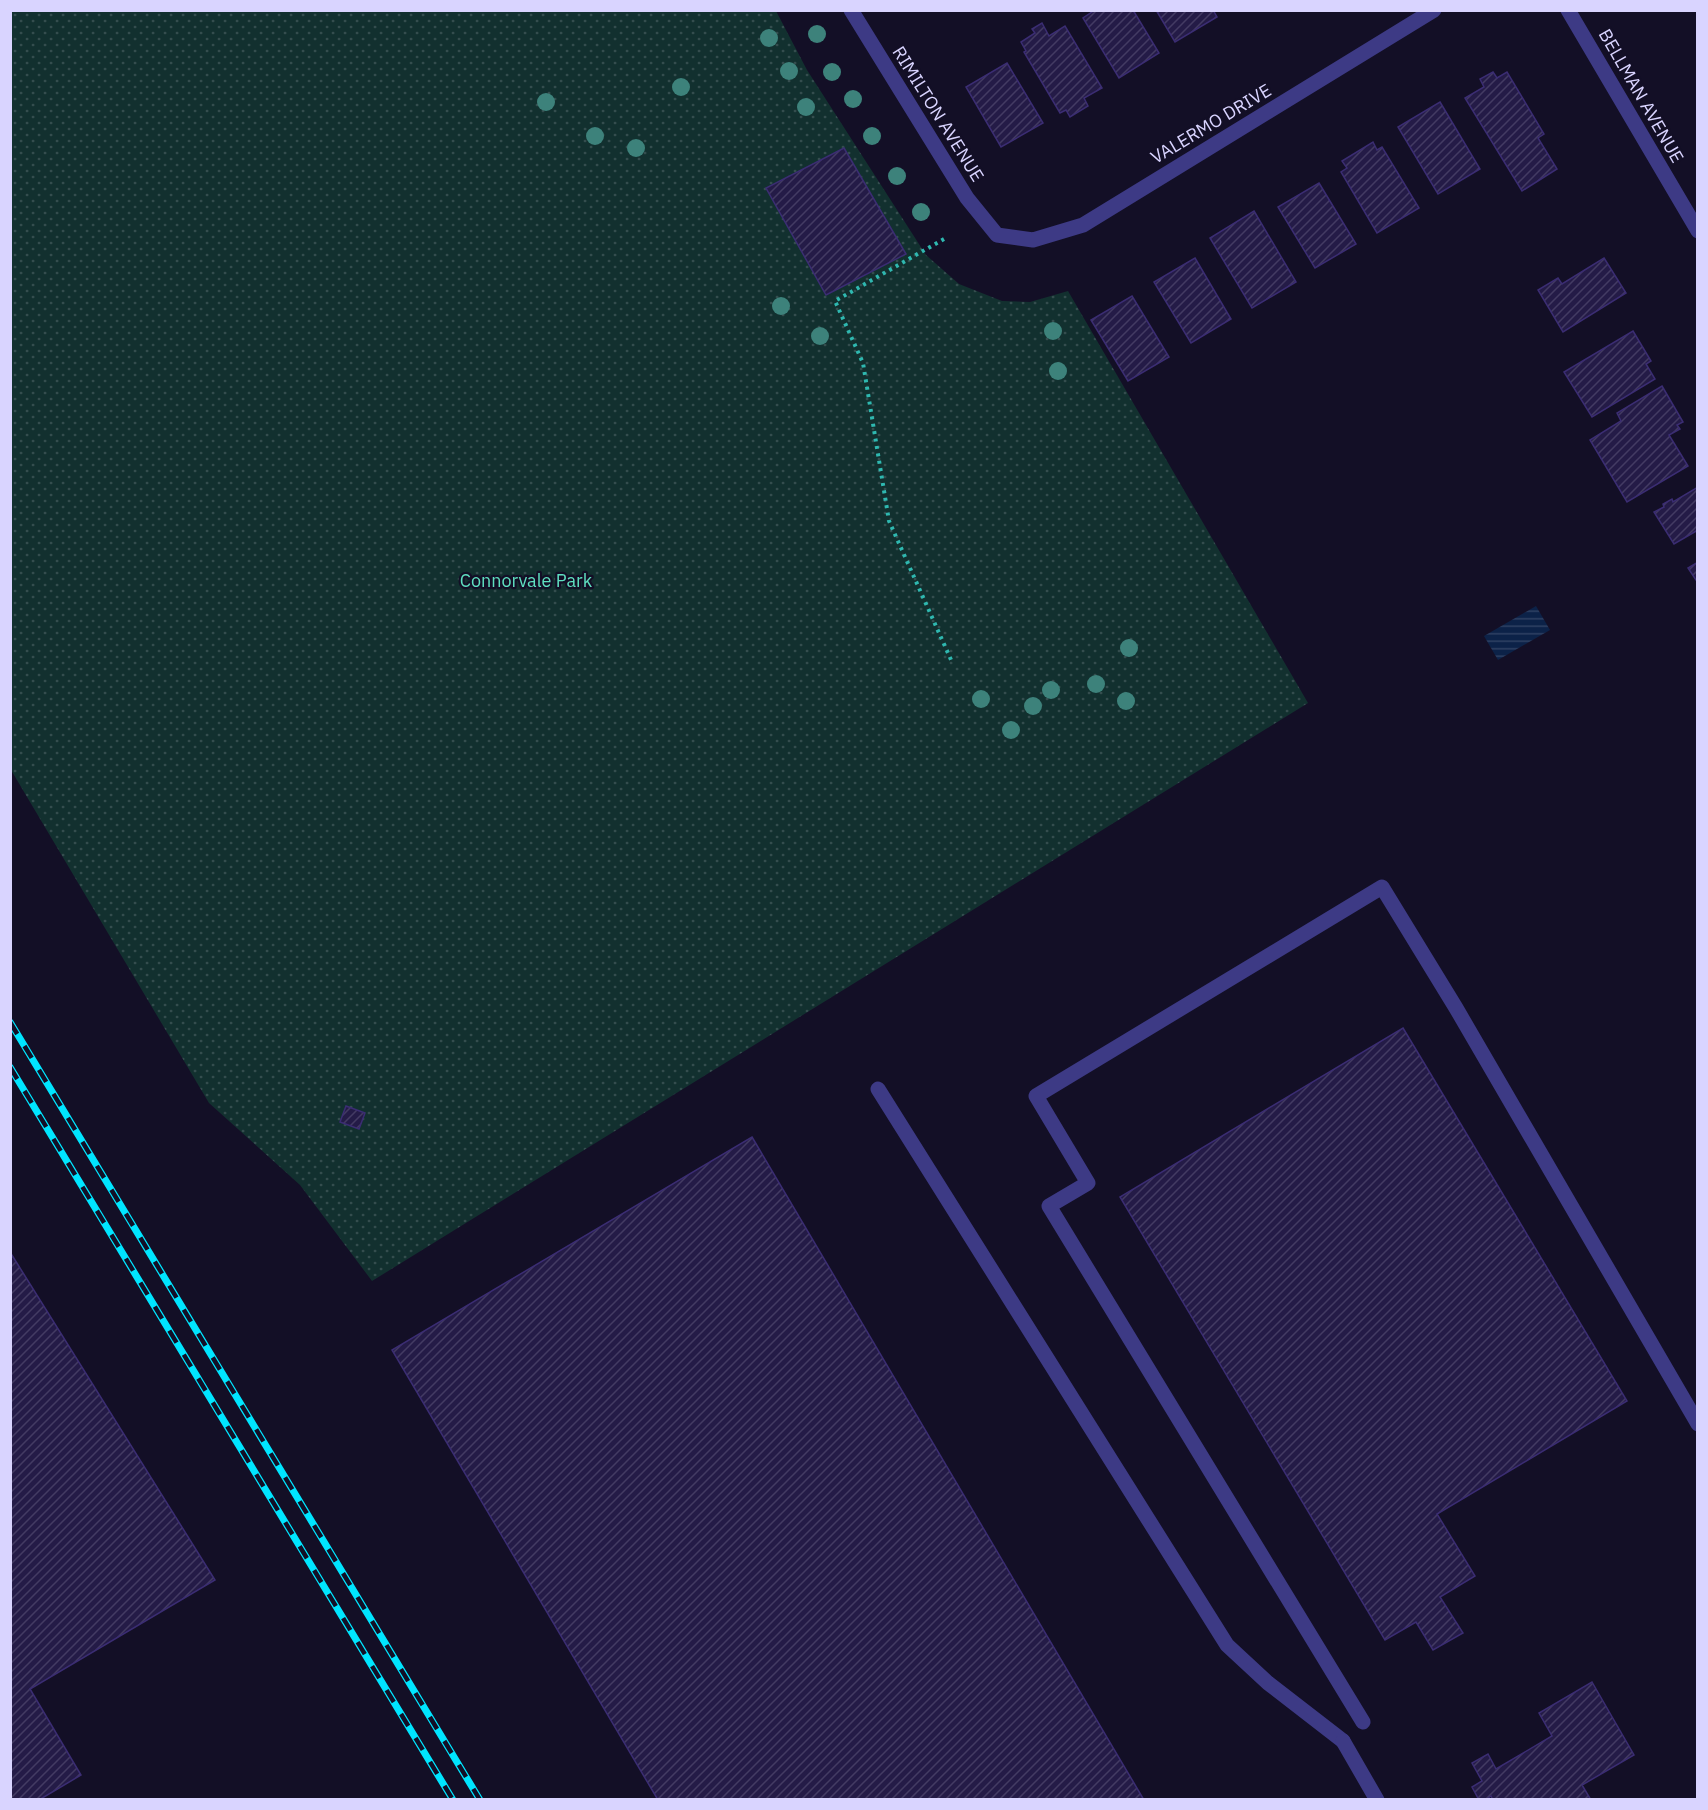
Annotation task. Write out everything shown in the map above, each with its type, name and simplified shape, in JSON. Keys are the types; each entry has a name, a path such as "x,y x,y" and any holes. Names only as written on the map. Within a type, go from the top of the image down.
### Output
{"street":[{"name":"RIMILTON AVENUE","path":"851,10 967,198 997,235"},
{"name":"VALERMO DRIVE","path":"997,235 1033,240 1083,225 1434,10"},
{"name":"BELLMAN AVENUE","path":"1568,10 1698,231"},
{"path":"1363,1722 1049,1206 1088,1183 1036,1096 1382,887 1456,1008 1698,1424"},
{"path":"878,1089 1227,1645 1268,1683 1343,1741 1377,1800"}],"path":[{"path":"944,239 835,301 863,363 889,520 952,662"}],"green space":[{"name":"Connorvale Park","path":"10,11 776,11 807,70 926,255 959,284 1002,301 1030,302 1068,291 1308,703 372,1281 300,1185 209,1103 11,770"}],"water":[{"path":"1536,606 1550,630 1498,660 1484,636"}],"building":[{"path":"1095,10 1133,10 1159,53 1119,78 1083,18"},
{"path":"1156,10 1213,10 1217,17 1175,42"},
{"path":"1042,23 1049,36 1065,26 1102,88 1084,98 1088,106 1070,117 1066,110 1060,113 1024,52 1026,51 1021,42 1035,33 1032,29"},
{"path":"1007,63 1043,123 1001,147 966,87"},
{"path":"1493,72 1497,78 1507,72 1544,134 1538,138 1557,169 1522,191 1465,98 1484,87 1480,79"},
{"path":"1440,102 1480,169 1438,194 1398,127"},
{"path":"1373,142 1377,150 1382,147 1419,208 1377,233 1341,172 1347,168 1342,161"},
{"path":"844,148 906,254 826,295 766,188"},
{"path":"1319,183 1356,244 1315,268 1278,207"},
{"path":"1254,211 1296,282 1252,308 1210,238"},
{"path":"1195,258 1231,319 1191,343 1154,282"},
{"path":"1604,258 1626,293 1563,332 1538,290 1558,278 1562,284"},
{"path":"1132,296 1169,357 1128,381 1091,320"},
{"path":"1633,331 1651,361 1646,364 1655,379 1592,417 1564,372"},
{"path":"1662,386 1683,422 1677,425 1680,429 1669,435 1688,466 1627,502 1590,440 1621,421 1617,413"},
{"path":"1698,487 1698,530 1674,544 1654,512 1664,507 1663,504 1672,499 1673,502"},
{"path":"1698,562 1698,583 1688,568"},
{"path":"1403,1028 1627,1401 1437,1514 1475,1576 1440,1597 1463,1633 1433,1650 1416,1622 1385,1640 1120,1197"},
{"path":"346,1106 365,1113 359,1129 340,1122"},
{"path":"752,1137 1144,1800 658,1800 392,1350"},
{"path":"10,1252 215,1580 30,1689 81,1775 39,1800 10,1800"},
{"path":"1592,1682 1634,1755 1582,1785 1591,1800 1493,1800 1491,1796 1485,1800 1479,1800 1472,1787 1482,1781 1472,1763 1488,1754 1496,1769 1552,1736 1539,1713"}],"railway":[{"path":"10,1022 480,1800"},
{"path":"10,1067 453,1800"}]}
